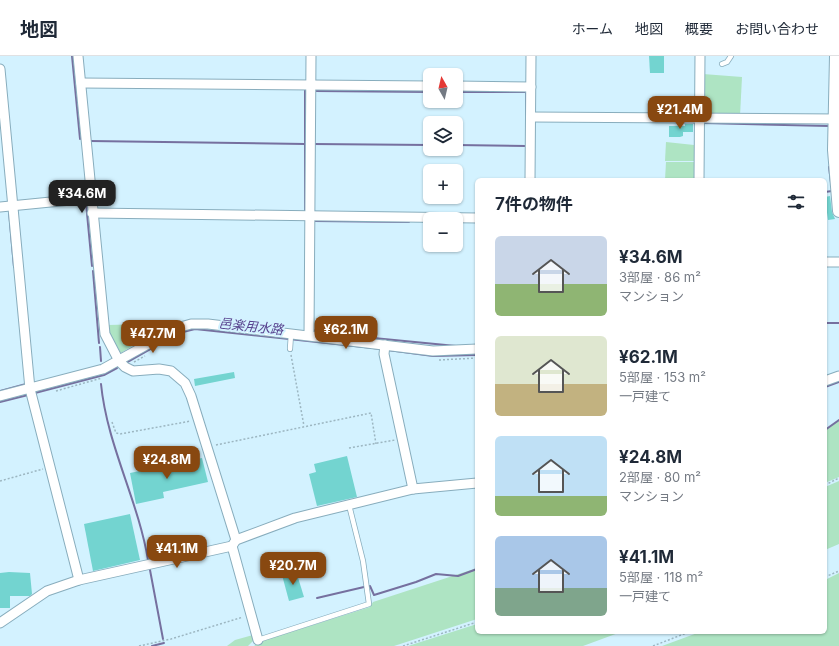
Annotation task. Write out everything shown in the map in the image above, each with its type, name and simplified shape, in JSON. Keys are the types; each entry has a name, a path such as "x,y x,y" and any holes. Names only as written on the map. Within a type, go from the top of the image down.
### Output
{"main road":[{"path":"836,56 837,119 835,181 839,211"}],"street":[{"path":"78,56 92,213 105,334 122,364 133,370 166,370 176,374 185,383 198,420 234,543 250,615 258,640"},
{"path":"309,335 310,56"},
{"path":"530,178 531,56"},
{"path":"699,178 700,56"},
{"path":"0,69 30,389 79,580"},
{"path":"81,83 423,86"},
{"path":"463,86 531,87"},
{"path":"531,117 837,119"},
{"path":"0,207 91,198"},
{"path":"92,213 475,218"},
{"path":"827,262 839,262"},
{"path":"0,396 122,364 185,324 208,324 290,337 309,335 384,348 475,350"},
{"path":"384,348 413,489"},
{"path":"827,380 839,376"},
{"path":"0,623 47,591 79,580 234,543 295,518 413,489 475,483"}],"lane":[{"path":"722,64 727,62 731,56"},
{"path":"290,337 290,350"},
{"path":"258,640 369,604 363,561 349,505"}],"path":[{"path":"290,350 304,426"},
{"path":"122,364 151,352"},
{"path":"434,359 475,358"},
{"path":"54,391 105,377"},
{"path":"206,447 370,413 376,444"},
{"path":"112,422 116,433 120,434 198,420"},
{"path":"350,448 402,439"},
{"path":"0,481 50,467"},
{"path":"827,484 839,478"},
{"path":"827,576 839,570"},
{"path":"140,646 171,639 250,615"},
{"path":"403,646 475,623"},
{"path":"653,646 684,634"}],"green space":[{"path":"703,74 742,77 740,116 702,114"},
{"path":"666,142 694,145 694,161 665,161"},
{"path":"666,162 694,162 694,178 665,178"},
{"path":"147,324 148,336 121,353 111,338 108,325"},
{"path":"839,420 839,477 827,482 827,429"},
{"path":"839,481 839,544 827,549 827,486"},
{"path":"475,569 475,620 394,646 254,646 259,642 370,607 373,602"},
{"path":"839,573 839,646 662,646 695,634 827,634 827,579"},
{"path":"475,625 475,634 616,634 583,646 408,646"},
{"path":"253,635 254,640 248,646 227,646 235,640"}],"building":[{"path":"649,56 664,56 664,73 650,73"},
{"path":"685,124 693,124 693,132 683,132 683,136 680,137 669,137 669,126 685,126"},
{"path":"830,196 832,212 835,219 828,220 827,197"},
{"path":"234,372 235,378 195,386 194,379"},
{"path":"347,456 357,497 317,506 309,474 316,472 314,464"},
{"path":"202,458 208,482 163,492 164,498 136,504 130,473"},
{"path":"130,514 140,560 93,571 84,524"},
{"path":"296,571 304,597 289,601 282,575"},
{"path":"0,573 30,573 32,594 30,596 10,596 10,608 0,608"}],"waterway":[{"path":"72,56 80,139"},
{"path":"305,89 305,212"},
{"path":"315,91 423,92"},
{"path":"463,92 526,92 526,115"},
{"path":"704,123 829,126"},
{"path":"90,141 305,144"},
{"path":"313,144 423,145"},
{"path":"463,145 526,146"},
{"path":"829,167 831,183"},
{"path":"827,192 832,191"},
{"path":"86,203 92,266"},
{"path":"9,211 14,267"},
{"path":"314,221 409,222"},
{"path":"93,271 99,343"},
{"path":"827,323 839,323"},
{"name":"邑楽用水路","path":"126,363 179,333 195,329 382,349"},
{"path":"312,330 353,336 456,346"},
{"path":"100,347 101,361"},
{"name":"邑楽用水路","path":"388,350 433,356 475,355"},
{"name":"邑楽用水路","path":"35,393 104,375 117,368"},
{"name":"邑楽用水路","path":"827,386 839,382"},
{"path":"0,391 26,384"},
{"path":"101,384 109,429 137,516 148,560"},
{"name":"邑楽用水路","path":"0,402 28,395"},
{"path":"827,429 839,420"},
{"path":"150,570 163,639"},
{"path":"370,586 374,595 436,574 458,576 475,570"},
{"path":"317,598 364,587"},
{"path":"152,646 164,643"}]}
